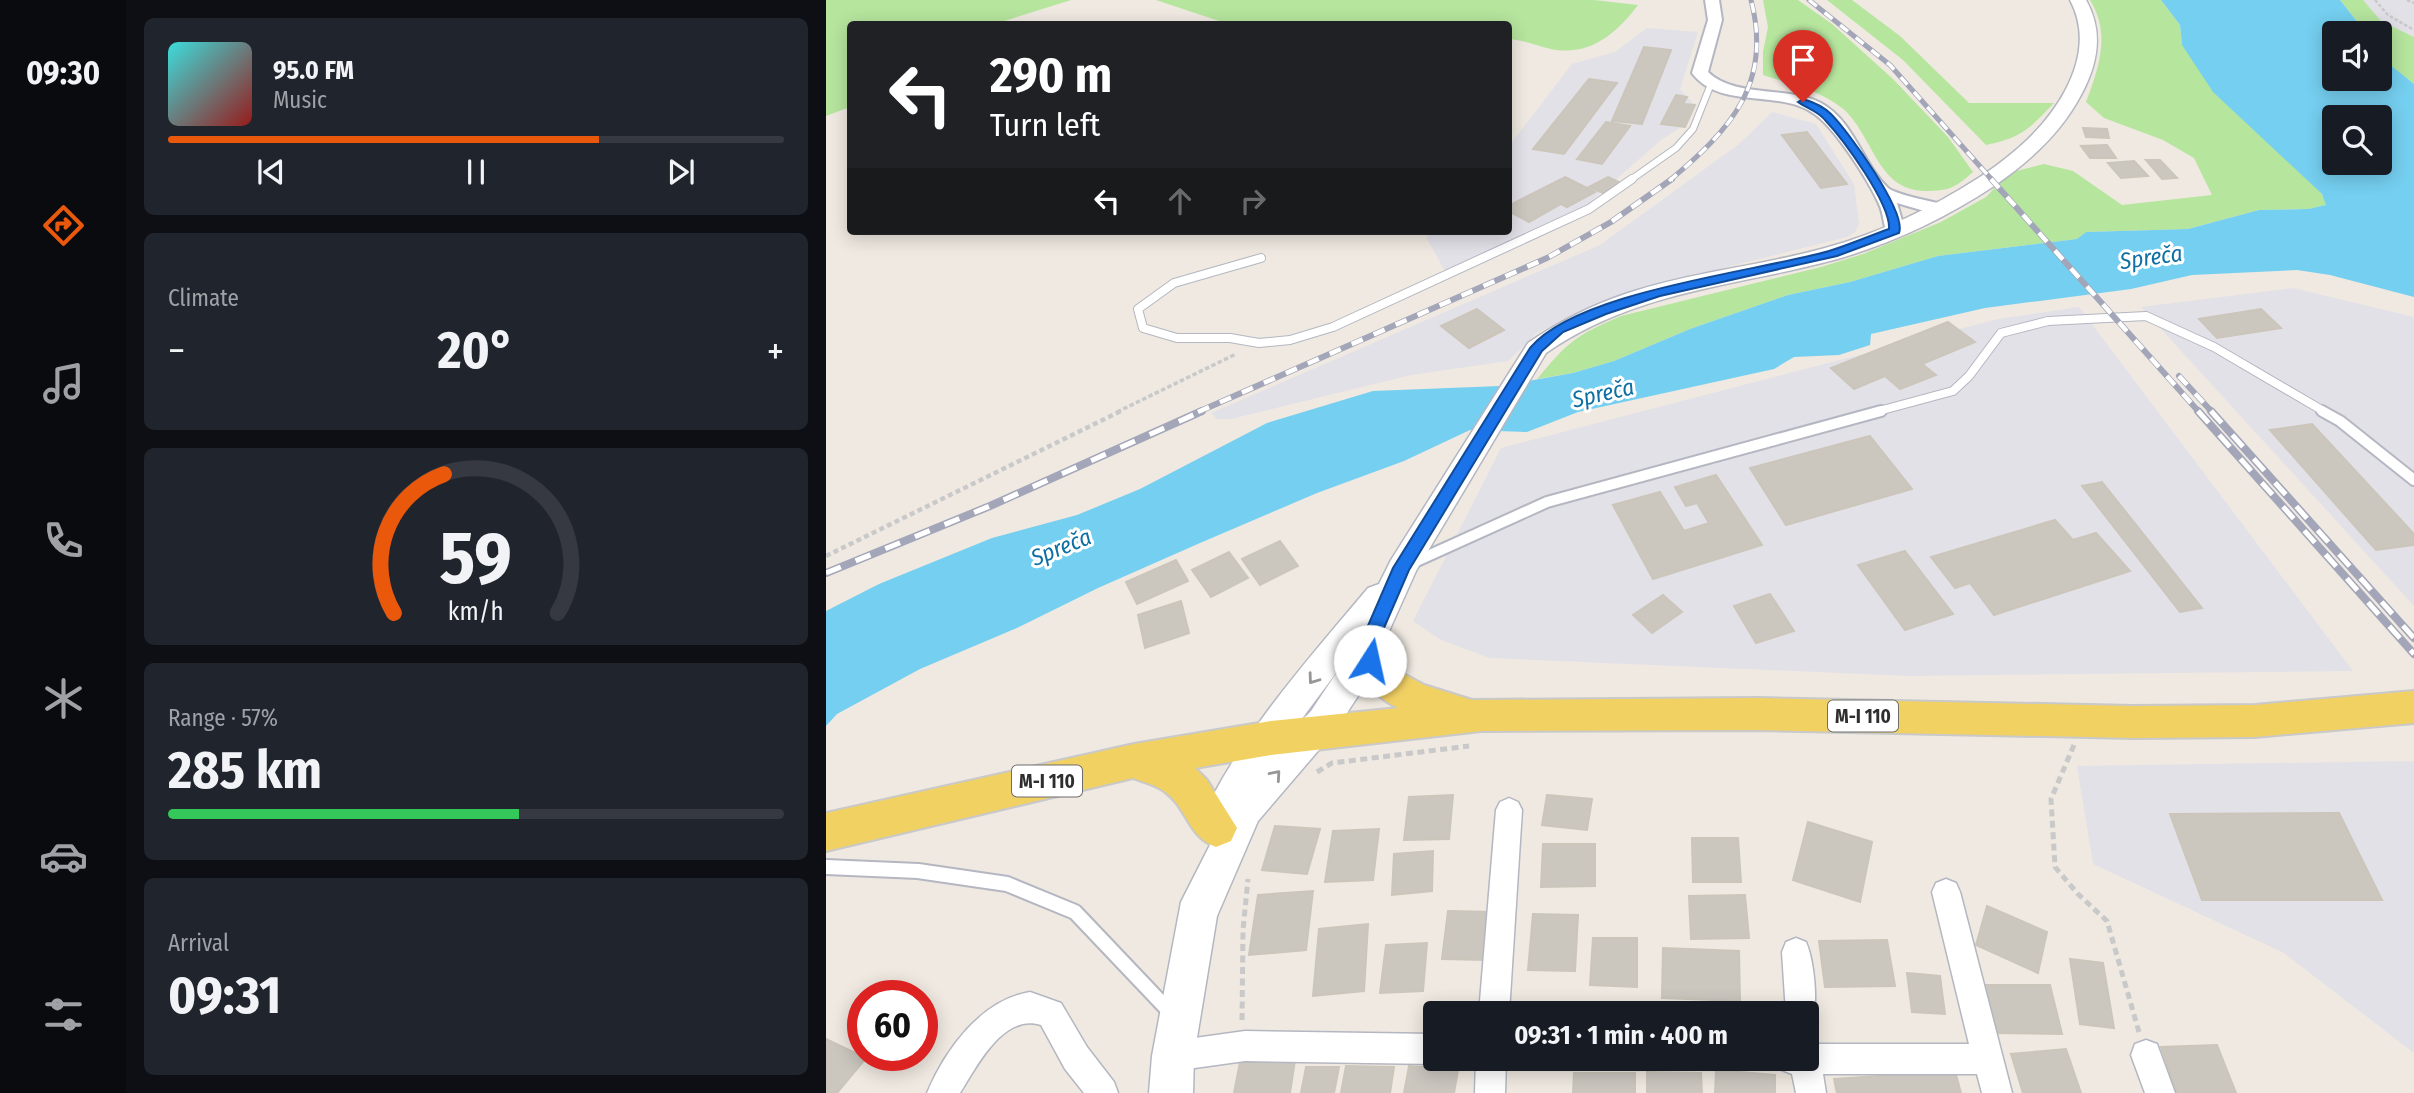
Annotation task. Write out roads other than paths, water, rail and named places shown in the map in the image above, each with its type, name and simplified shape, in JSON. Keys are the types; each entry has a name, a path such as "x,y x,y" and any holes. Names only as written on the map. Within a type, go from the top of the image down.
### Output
{"main road":[{"path":"1196,919 1245,810 1312,733 1352,677 1402,568 1537,348 1559,330 1601,311 1657,293 1833,253 1895,231 1977,189 2020,158 2046,133 2067,107 2088,57 2091,34 2078,0"},
{"path":"1174,1057 1196,919 1216,828 1232,793 1329,656 1402,568"},
{"path":"1369,644 1370,661 1382,678 1398,691 1476,731"},
{"name":"M-I 110","path":"826,832 1134,761 1312,733 1476,731 1758,714 2160,722 2267,720 2414,707"},
{"path":"1134,761 1178,778 1193,793 1216,828"}],"street":[{"path":"1712,0 1715,20 1700,73 1711,84 1803,102 1821,110 1883,193 1895,223 1895,231"},
{"path":"1883,193 1938,209"},
{"path":"1495,1001 1509,810"},
{"path":"1946,892 1997,1093"},
{"path":"1796,953 1800,1001"},
{"path":"942,1093 977,1040 1002,1016 1028,1007 1051,1013 1076,1058 1103,1093"},
{"path":"1174,1057 1245,1046 1423,1049"},
{"path":"2146,1055 2160,1093"},
{"path":"1819,1059 1988,1059"},
{"path":"1490,1093 1491,1071"},
{"path":"1807,1071 1811,1093"}],"lane":[{"path":"1261,258 1174,283 1138,309 1143,328 1177,338 1230,338 1259,343 1290,340 1332,327 1589,209 1676,148 1693,129 1711,84"},
{"path":"1402,568 1546,502 1953,391 1969,376 2001,333 2048,321 2146,316 2214,347 2340,421 2414,480"},
{"path":"826,867 918,871 1007,884 1074,912 1153,991 1174,1057"}],"water":[{"name":"Spreča","path":"2161,0 2340,0 2357,21 2322,21 2322,91 2392,91 2392,66 2414,84 2414,297 2330,275 2297,270 2192,275 2131,289 1985,308 1871,334 1870,345 1839,355 1794,357 1774,369 1578,412 1527,432 1470,430 1404,461 1317,493 1200,543 1098,588 1019,627 920,669 837,714 826,726 826,611 879,584 992,538 1077,515 1140,489 1267,423 1373,391 1500,386 1573,373 1614,361 1690,329 1788,295 1850,282 1938,256 2077,239 2086,232 2188,229 2259,210 2308,209 2326,205 2322,194 2213,92 2182,45 2180,25"}],"railway":[{"path":"1669,181 1711,143 1728,123 1751,81 1756,57 1756,30 1751,0"},
{"path":"1809,0 1890,65 1993,181"},
{"path":"1198,412 1547,258 1611,222 1672,179"},
{"path":"1991,179 2199,412"},
{"path":"2179,376 2212,412"},
{"path":"826,573 990,506 1202,411"},
{"path":"2198,411 2414,654"},
{"path":"2211,411 2414,638"}]}
